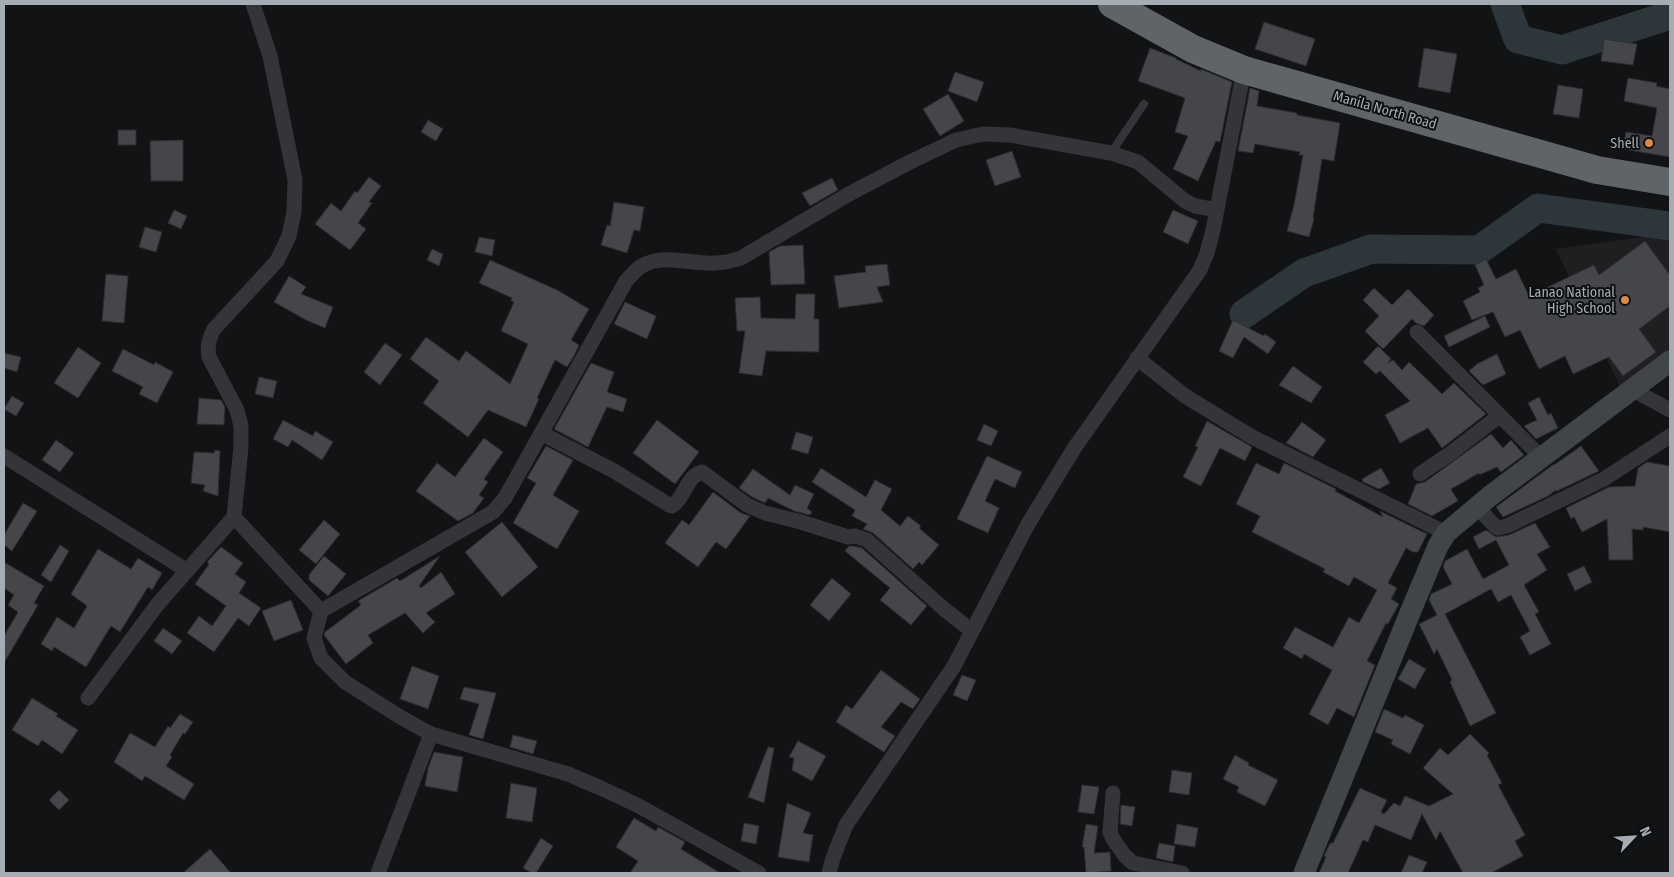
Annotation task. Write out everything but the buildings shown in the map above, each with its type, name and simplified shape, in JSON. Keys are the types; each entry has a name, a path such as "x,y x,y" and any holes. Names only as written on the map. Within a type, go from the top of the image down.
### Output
{"highway":[{"name":"Manila North Road","path":"1112,4 1192,49 1244,70 1597,170 1670,182"}],"street":[{"path":"88,698 157,605 234,517 241,448 241,426 238,410 209,357 207,348 214,329 277,261 289,236 294,212 295,188 270,56 253,4"},
{"path":"829,873 846,825 954,666 1028,524 1074,447 1200,270 1207,253 1217,210 1244,70"},
{"path":"759,873 639,806 586,781 431,734 402,718 344,682 321,658 314,638 321,611 493,512 505,498 626,281 639,268 657,260 677,259 705,263 727,262 741,258 849,194 910,162 956,140 983,134 1010,135 1111,153 1138,162 1185,201 1195,206 1217,210"},
{"path":"1417,332 1540,457"},
{"path":"1137,358 1185,396 1252,437 1446,533"},
{"path":"1304,873 1412,608 1438,546 1446,533 1476,506 1670,361"},
{"path":"1632,390 1670,410"},
{"path":"1420,474 1499,416"},
{"path":"541,434 614,471 672,506 677,502 693,476 702,472 747,505 765,513 848,537 855,536 867,540 944,609 972,631"},
{"path":"1476,506 1495,526 1502,528 1560,502 1604,479 1670,436"},
{"path":"4,456 186,570"},
{"path":"234,517 321,611"},
{"path":"378,873 431,734"},
{"path":"1113,793 1110,832 1125,856 1133,863 1182,873"}],"lane":[{"path":"1111,153 1144,104"}],"shaded area":[{"name":"Lanao National High School","path":"1670,233 1670,351 1621,389 1556,249"}],"waterway":[{"path":"1505,4 1518,39 1562,50 1670,15"},
{"path":"1244,314 1304,273 1371,249 1479,250 1538,208 1670,226"}],"place":[{"name":"Shell","path":"1649,143"},
{"name":"Lanao National High School","path":"1625,300"}]}
